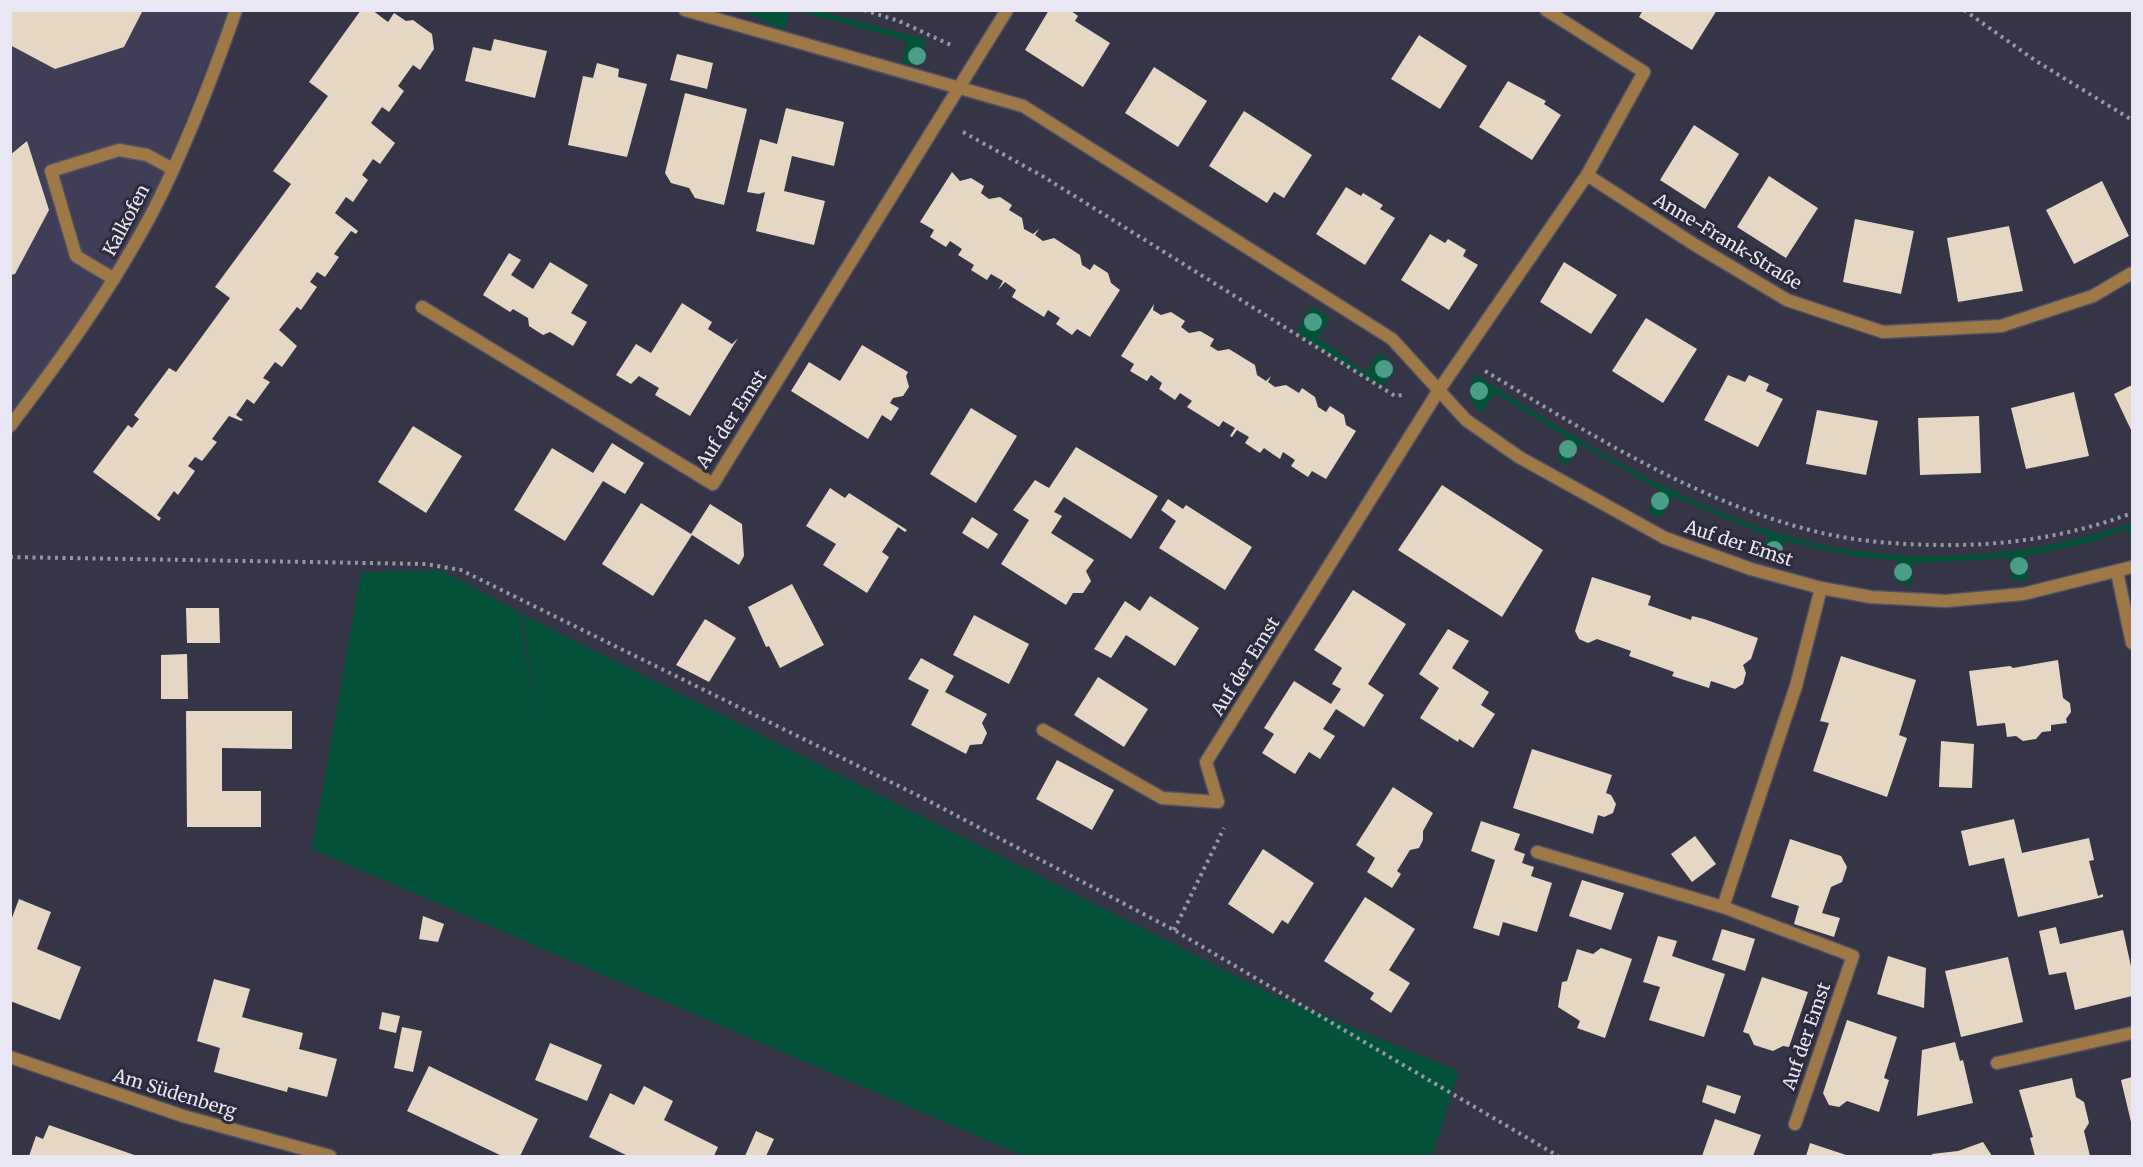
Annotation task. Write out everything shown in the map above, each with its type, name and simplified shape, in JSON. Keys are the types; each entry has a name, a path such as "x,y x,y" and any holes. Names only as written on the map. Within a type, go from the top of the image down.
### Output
{"street":[{"name":"Kalkofen","path":"10,426 114,279 152,213 173,169 236,10"},
{"name":"Auf der Emst","path":"685,10 1023,106 1392,339 1466,420 1519,457 1665,538 1751,569 1821,588 1871,597 1946,601 2023,594 2133,567"},
{"path":"961,88 1007,10"},
{"path":"1439,390 1587,175 1644,72 1546,10"},
{"name":"Auf der Emst","path":"422,307 713,484 961,88"},
{"path":"114,279 76,256 51,171 119,150 147,155 173,169"},
{"name":"Anne-Frank-Straße","path":"1587,175 1695,245 1787,300 1883,332 2001,326 2093,296 2133,273"},
{"name":"Auf der Emst","path":"1218,802 1206,762 1439,390"},
{"path":"2117,572 2133,643"},
{"path":"1723,907 1796,686 1821,588"},
{"path":"1043,730 1162,798 1218,802"},
{"name":"Auf der Emst","path":"1537,852 1723,907 1853,956 1795,1124"},
{"path":"1997,1062 2133,1033"},
{"name":"Am Südenberg","path":"10,1058 183,1116 330,1156"}],"path":[{"path":"864,10 898,21 978,58"},
{"path":"1964,10 2036,61 2133,120"},
{"path":"940,119 1044,177 1395,396 1439,390"},
{"path":"1461,356 1610,446 1714,497 1806,530 1897,545 1995,545 2093,528 2133,513"},
{"path":"10,557 426,564 461,570 921,797 1174,930 1558,1156"},
{"path":"1174,930 1226,824 1218,802"}],"shaded area":[{"path":"11,11 229,11 168,164 145,213 112,271 11,417"}],"green space":[{"path":"741,11 790,11 784,30"},
{"path":"799,11 820,11 927,40 919,66 901,63 907,41"},
{"path":"1312,306 1330,318 1318,338 1366,372 1380,352 1395,369 1382,387 1296,332"},
{"path":"1474,374 1575,437 1645,476 1717,510 1754,525 1800,539 1847,549 1895,555 1943,556 2040,547 2132,522 2132,543 2127,529 2092,542 2025,556 2028,580 2013,581 2011,558 1912,563 1911,586 1896,582 1898,560 1859,557 1783,541 1776,563 1762,560 1768,536 1672,496 1661,518 1647,512 1660,490 1580,444 1567,465 1556,458 1568,438 1495,393 1482,412 1470,396"},
{"path":"441,570 519,612 538,724 522,614 1276,996 1459,1071 1432,1156 1023,1156 312,849 361,572"}],"building":[{"path":"10,10 143,10 124,47 55,69 10,45"},
{"path":"361,10 372,10 388,22 394,13 406,21 413,20 432,34 434,49 420,70 413,65 398,86 404,91 389,112 382,107 371,123 395,143 380,164 373,159 362,175 368,180 353,202 346,197 335,213 358,231 356,234 351,231 334,254 339,257 325,277 317,272 310,282 317,287 301,310 297,307 279,330 297,346 282,367 275,362 263,378 270,382 254,404 247,399 236,415 243,420 229,416 212,439 217,442 202,461 195,457 188,466 195,471 178,495 174,491 157,515 161,518 159,521 93,472 128,425 132,428 139,419 134,415 169,368 176,372 230,298 215,287 291,184 273,171 328,96 309,82"},
{"path":"1049,10 1070,10 1078,16 1075,21 1110,43 1083,87 1025,50"},
{"path":"1643,10 1717,10 1692,50 1639,17"},
{"path":"1419,35 1467,66 1440,109 1391,79"},
{"path":"494,39 547,51 535,98 465,81 473,47 491,51"},
{"path":"677,54 713,63 707,89 670,80"},
{"path":"597,63 619,69 618,77 647,84 627,157 568,145 583,76 593,78"},
{"path":"1154,67 1207,101 1178,147 1125,113"},
{"path":"1508,81 1546,101 1544,104 1561,115 1532,160 1479,127"},
{"path":"685,93 747,109 724,205 695,198 689,188 671,183 665,173"},
{"path":"786,108 844,122 834,166 792,156 784,191 825,201 814,245 756,231 765,192 759,194 747,192 760,139 777,144"},
{"path":"1244,111 1312,155 1284,198 1274,192 1267,203 1209,166"},
{"path":"1694,125 1739,154 1705,209 1660,180"},
{"path":"27,141 49,210 15,274 10,275 10,155"},
{"path":"952,172 960,181 971,178 984,186 981,193 989,199 1000,197 1012,205 1009,210 1022,218 1024,229 1033,234 1039,229 1035,235 1043,241 1054,238 1080,255 1082,265 1090,270 1094,264 1108,273 1111,283 1120,290 1090,337 1077,329 1072,335 1056,324 1060,318 1048,310 1044,317 1012,297 1016,290 1005,282 998,290 1003,281 991,274 987,280 971,270 974,265 958,255 962,249 950,241 946,247 930,237 934,230 920,222"},
{"path":"1769,176 1818,208 1786,258 1737,227"},
{"path":"2102,181 2129,236 2074,264 2046,210"},
{"path":"1346,187 1361,196 1363,193 1383,205 1380,209 1395,218 1365,265 1316,234"},
{"path":"1855,219 1914,231 1901,294 1843,282"},
{"path":"2009,226 2023,291 1958,302 1947,238"},
{"path":"1430,234 1445,243 1448,239 1466,250 1463,256 1478,265 1449,310 1401,280"},
{"path":"509,253 521,260 511,275 533,289 550,262 588,285 571,313 587,322 573,346 550,332 543,335 529,326 528,318 513,309 510,312 483,295"},
{"path":"1564,262 1617,295 1591,334 1540,302"},
{"path":"682,303 712,322 708,329 732,344 738,338 690,416 655,395 659,388 639,376 631,384 616,375 636,344 651,353"},
{"path":"1154,304 1153,310 1161,315 1171,312 1185,321 1181,327 1189,333 1200,331 1214,339 1210,346 1218,351 1229,349 1255,365 1257,375 1266,381 1271,376 1268,382 1275,387 1286,385 1299,393 1302,388 1315,397 1318,407 1326,412 1330,406 1344,415 1346,425 1356,431 1326,479 1312,471 1308,477 1291,466 1295,460 1283,452 1280,459 1264,448 1260,453 1245,443 1249,437 1237,430 1232,437 1230,436 1235,428 1223,421 1219,427 1187,407 1192,401 1180,393 1175,400 1159,389 1162,383 1151,375 1147,381 1130,371 1134,364 1121,356"},
{"path":"1646,318 1697,349 1663,403 1612,371"},
{"path":"862,345 908,372 906,376 909,387 903,396 893,398 890,403 899,408 891,421 882,415 868,439 791,391 809,362 840,381"},
{"path":"1728,375 1745,382 1749,375 1769,384 1766,391 1783,399 1758,447 1704,420"},
{"path":"2132,385 2132,432 2114,394"},
{"path":"2074,392 2089,456 2026,469 2011,408"},
{"path":"971,408 1017,436 976,503 930,474"},
{"path":"1817,410 1878,421 1866,475 1806,464"},
{"path":"1979,416 1981,473 1920,475 1918,418"},
{"path":"413,426 462,456 426,513 378,482"},
{"path":"612,443 644,463 625,494 603,481 565,541 514,510 552,448 593,473"},
{"path":"1076,447 1158,496 1131,539 1064,497 1054,512 1062,516 1051,533 1094,560 1086,571 1091,581 1083,593 1073,593 1066,605 1001,564 1029,520 1013,510 1035,480 1049,488"},
{"path":"1442,485 1543,550 1502,617 1398,550"},
{"path":"830,488 845,498 849,493 907,530 905,532 898,527 882,552 889,557 867,593 823,565 836,544 806,526"},
{"path":"1168,499 1183,509 1186,505 1252,547 1225,590 1159,548 1176,521 1161,510"},
{"path":"641,503 691,534 710,504 742,524 744,556 739,565 692,535 653,596 602,564"},
{"path":"972,517 998,534 988,549 962,533"},
{"path":"1592,577 1651,596 1648,605 1691,620 1692,616 1704,619 1758,638 1751,659 1743,665 1746,673 1743,684 1735,689 1711,681 1709,688 1672,676 1674,672 1629,656 1631,651 1597,639 1588,643 1579,639 1575,631"},
{"path":"792,584 824,645 780,668 769,646 766,647 748,607"},
{"path":"1353,590 1406,624 1368,684 1384,695 1364,727 1336,709 1323,729 1335,736 1320,759 1309,752 1295,774 1262,753 1274,734 1264,728 1294,681 1331,704 1341,689 1332,684 1342,668 1314,650"},
{"path":"1150,596 1199,628 1175,666 1126,635 1111,658 1094,649 1125,601 1140,611"},
{"path":"186,608 219,608 220,643 187,643"},
{"path":"974,615 1029,644 1009,684 953,655"},
{"path":"705,619 736,638 709,682 676,665"},
{"path":"1448,629 1469,641 1452,668 1489,692 1481,705 1495,714 1473,748 1459,739 1458,742 1420,718 1439,688 1419,674"},
{"path":"187,654 188,699 161,699 161,655"},
{"path":"1841,656 1916,680 1899,735 1907,738 1887,797 1813,771 1829,723 1820,721"},
{"path":"921,658 954,676 945,692 987,714 982,723 987,733 982,744 970,745 966,754 911,725 929,690 908,679"},
{"path":"2058,660 2063,698 2070,703 2071,712 2066,719 2067,723 2051,725 2051,731 2042,732 2036,739 2023,741 2016,736 2007,737 2005,723 1977,726 1969,671 2010,666 2013,668"},
{"path":"1098,677 1148,709 1124,747 1074,715"},
{"path":"186,711 292,711 292,749 222,748 222,791 261,791 261,827 187,827"},
{"path":"1941,741 1974,744 1972,788 1939,787"},
{"path":"1532,749 1612,775 1606,793 1611,795 1616,804 1613,813 1604,817 1598,815 1593,834 1513,808"},
{"path":"1057,760 1114,790 1092,830 1036,799"},
{"path":"1393,787 1433,813 1423,831 1423,840 1419,848 1410,850 1397,871 1401,874 1392,888 1367,872 1375,858 1356,845"},
{"path":"2014,819 2022,853 2089,838 2094,860 2089,861 2098,896 2103,894 2103,897 2018,917 2004,858 1969,866 1961,831"},
{"path":"1481,821 1520,834 1514,850 1525,854 1522,863 1534,867 1531,876 1552,883 1537,932 1503,922 1499,936 1473,928 1495,860 1471,851"},
{"path":"1695,836 1716,864 1692,882 1671,854"},
{"path":"1790,839 1841,856 1847,867 1842,882 1831,887 1822,913 1840,918 1834,937 1794,924 1799,906 1771,897"},
{"path":"1263,849 1314,883 1288,924 1282,920 1273,934 1228,904"},
{"path":"1582,880 1624,893 1611,930 1569,916"},
{"path":"1365,897 1415,929 1389,970 1410,983 1391,1013 1370,999 1374,993 1324,961"},
{"path":"19,899 51,912 37,949 81,967 60,1020 10,1001 10,923"},
{"path":"423,916 444,924 438,942 419,939"},
{"path":"2056,927 2060,944 2123,930 2132,971 2132,996 2075,1010 2066,972 2049,975 2039,931"},
{"path":"1722,929 1755,939 1745,971 1712,960"},
{"path":"1658,936 1677,941 1672,956 1725,974 1704,1037 1649,1020 1660,987 1643,982"},
{"path":"1601,948 1632,959 1605,1038 1577,1028 1580,1021 1558,1007 1562,982 1567,981 1577,949 1593,954"},
{"path":"1888,956 1926,968 1924,1008 1877,994"},
{"path":"2008,957 2023,1022 1961,1037 1945,971"},
{"path":"1762,977 1808,992 1789,1047 1783,1046 1773,1051 1754,1045 1749,1034 1743,1032"},
{"path":"214,979 250,989 242,1017 303,1033 299,1049 337,1059 327,1097 288,1087 287,1092 214,1072 220,1048 197,1041"},
{"path":"382,1012 400,1016 396,1033 379,1029"},
{"path":"1847,1020 1897,1037 1884,1078 1889,1080 1879,1112 1847,1101 1839,1107 1829,1105 1823,1093"},
{"path":"402,1027 422,1031 413,1072 394,1068"},
{"path":"1955,1042 1960,1061 1963,1060 1973,1103 1917,1116 1922,1050"},
{"path":"550,1043 602,1065 587,1101 535,1080"},
{"path":"429,1066 538,1119 520,1156 502,1156 407,1111"},
{"path":"2132,1077 2132,1126 2121,1080"},
{"path":"2072,1078 2076,1097 2084,1102 2089,1123 2084,1131 2090,1156 2035,1156 2030,1138 2033,1137 2019,1090"},
{"path":"1707,1085 1741,1096 1735,1114 1702,1102"},
{"path":"644,1086 673,1101 664,1120 718,1147 714,1156 628,1156 589,1137 610,1093 634,1105"},
{"path":"1715,1119 1761,1135 1753,1156 1702,1156"},
{"path":"49,1125 137,1156 29,1156 36,1136 43,1139"},
{"path":"756,1131 774,1139 766,1156 745,1156"},
{"path":"1983,1142 1992,1156 1932,1156 1932,1154 1958,1151"},
{"path":"1810,1143 1849,1156 1806,1156"}]}
